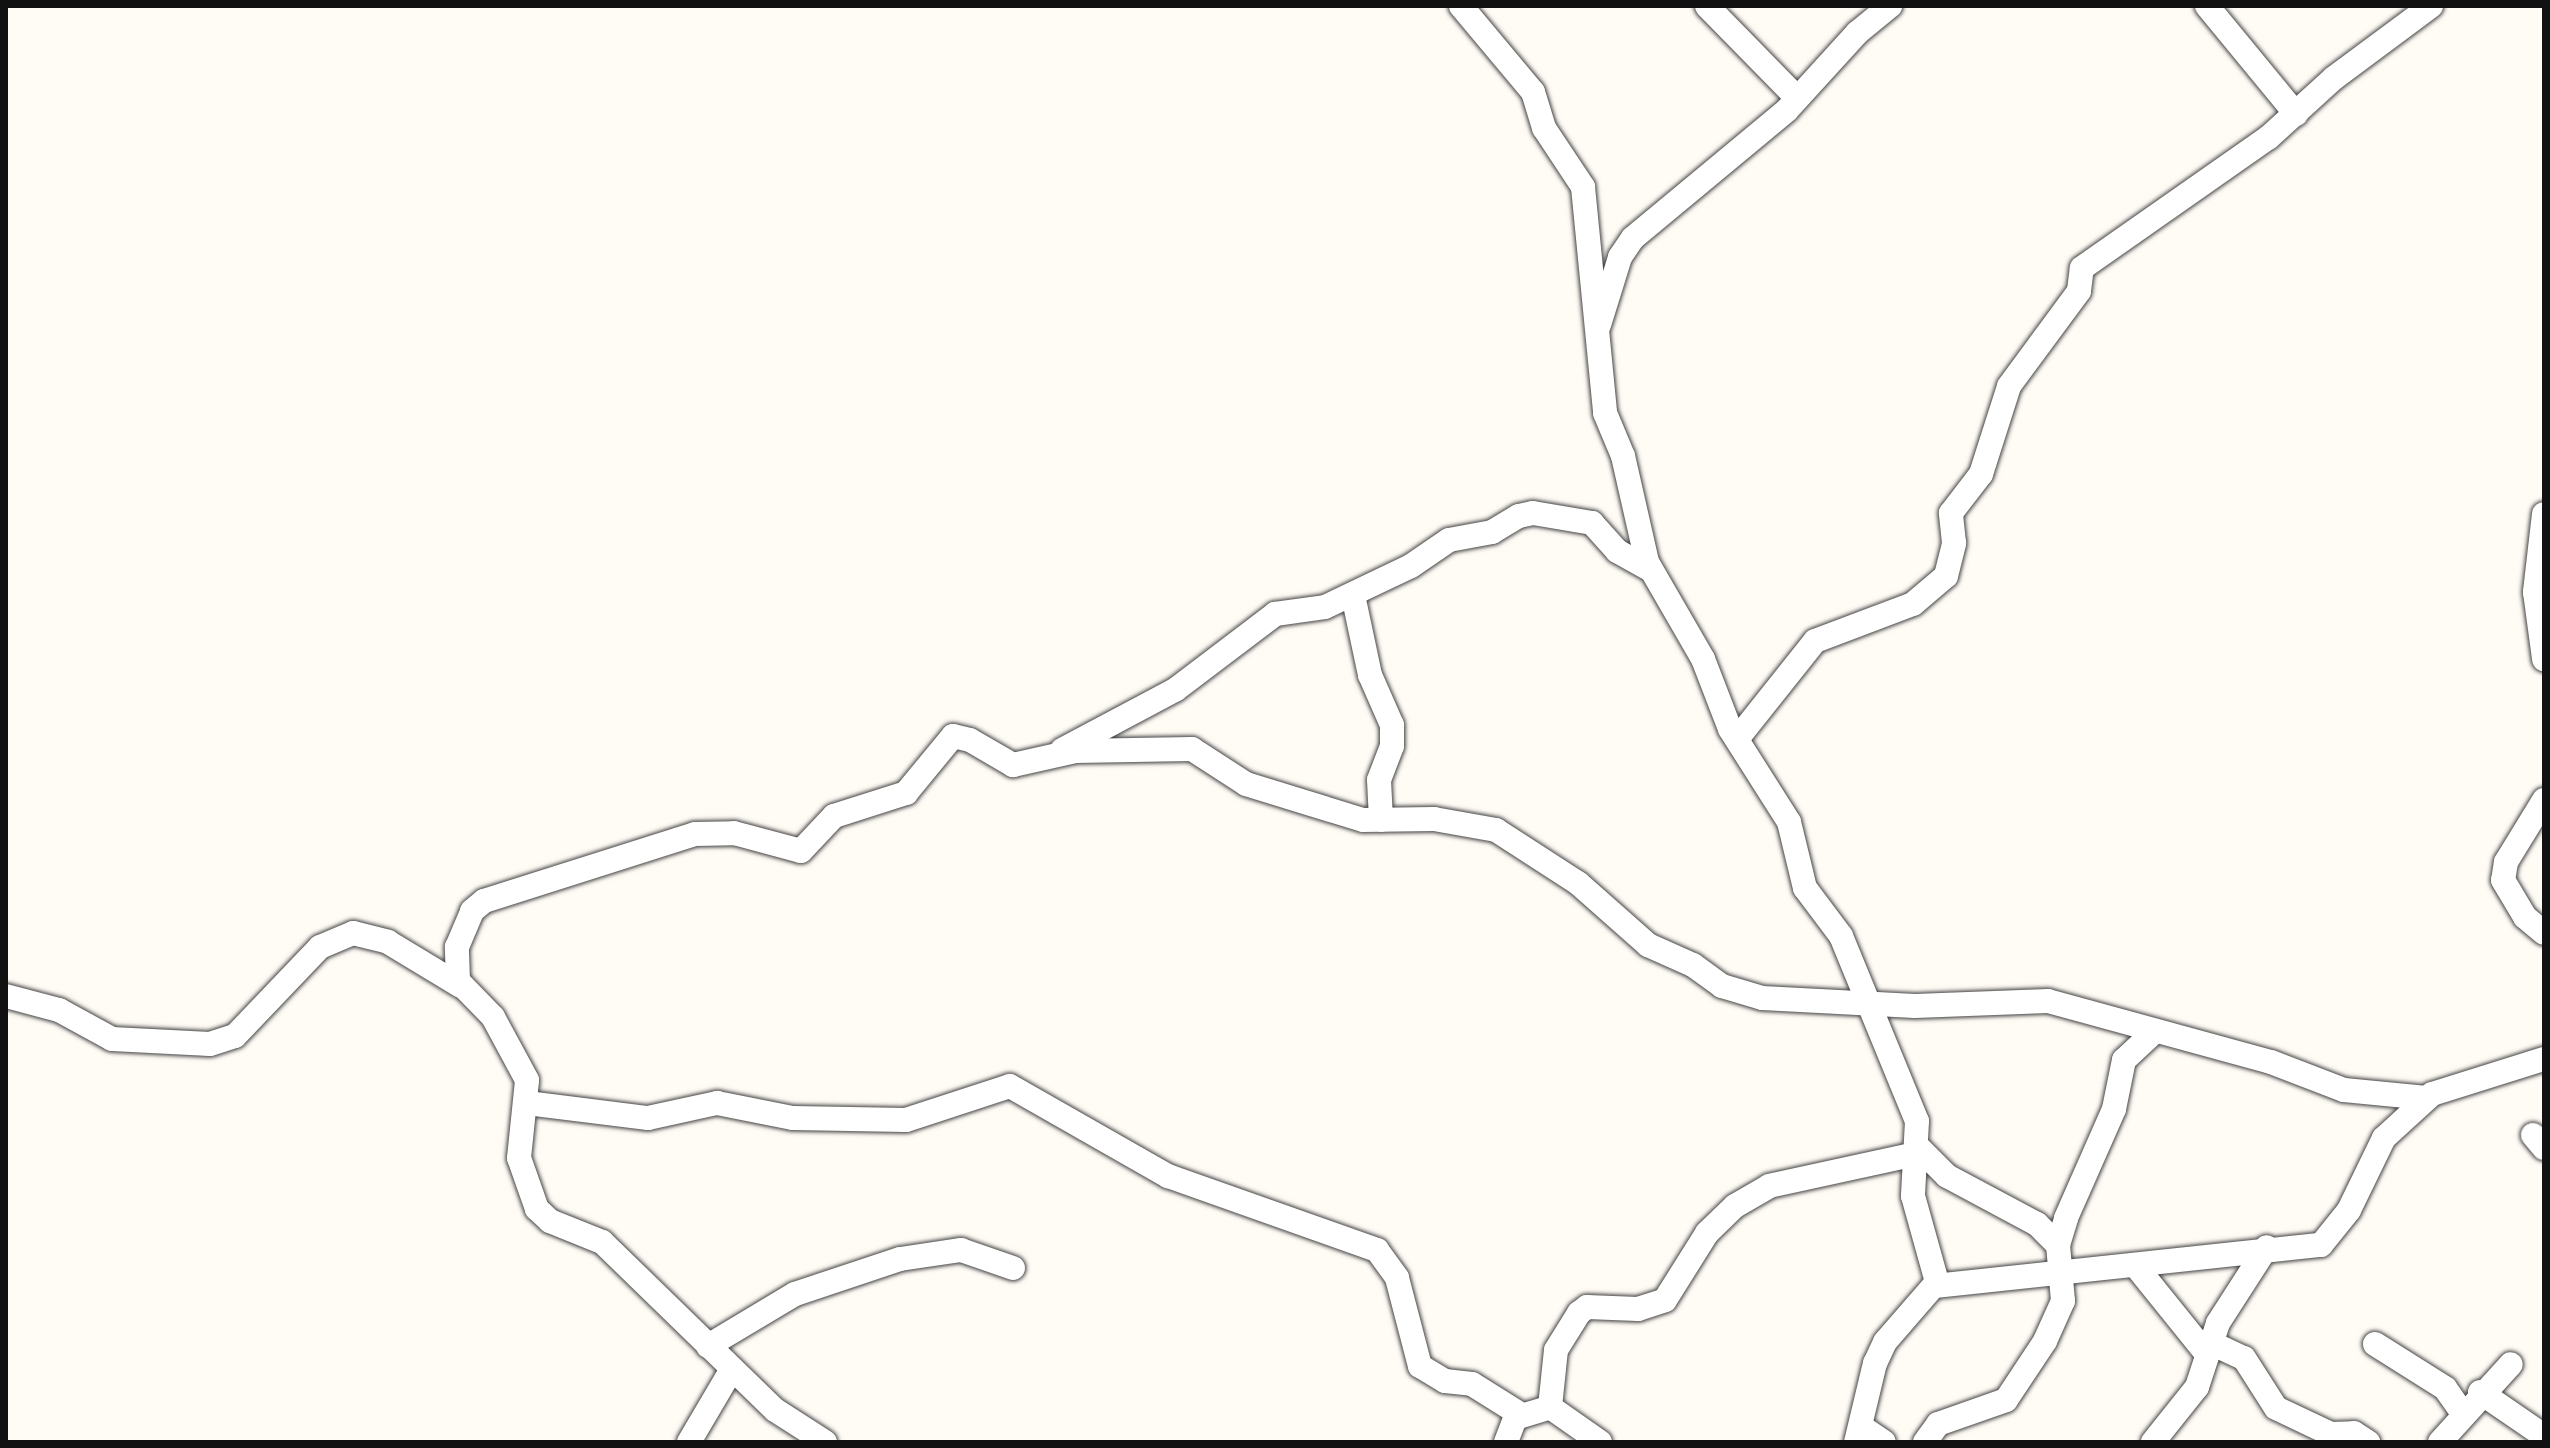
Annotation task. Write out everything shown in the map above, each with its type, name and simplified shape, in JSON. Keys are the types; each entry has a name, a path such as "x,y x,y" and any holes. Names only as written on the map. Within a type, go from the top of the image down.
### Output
{"street":[{"path":"1461,6 1533,92 1544,128 1583,187 1605,413 1623,456 1651,570 1703,659 1737,739 1789,822 1805,888 1841,936 1917,1121 1913,1196 1936,1271 1935,1286 1885,1342 1875,1363 1859,1435 1884,1442"},
{"path":"1707,6 1797,98"},
{"path":"1596,332 1624,248 1797,98 1890,6"},
{"path":"2207,6 2296,114"},
{"path":"1737,739 1815,641 1913,604 1946,576 1954,543 1951,513 1981,474 2009,386 2079,291 2081,270 2296,114 2431,6"},
{"path":"1050,757 1175,690 1275,614 1325,607 1353,595 1449,540 1492,532 1533,513 1592,523 1617,551 1651,570"},
{"path":"2544,514 2535,592 2544,659"},
{"path":"1353,595 1370,675 1392,725 1392,746 1379,780 1381,820"},
{"path":"461,986 455,974 457,947 472,911 492,897 695,834 734,833 801,851 834,816 906,793 953,736 970,740 1006,764 1075,751 1192,749 1253,787 1363,820 1468,822 1504,834 1578,883 1640,940 1693,965 1722,986 1794,1003 1867,1001 1915,1006 2048,1001 2153,1033 2271,1062 2344,1090 2427,1098"},
{"path":"2544,800 2506,862 2503,880 2525,917 2544,933"},
{"path":"6,996 59,1010 112,1039 210,1044 235,1036 320,947 353,933 388,942 461,986 493,1017 518,1060 527,1080 519,1158 537,1209 550,1221 602,1242 775,1410 825,1442"},
{"path":"1925,1442 1938,1424 1984,1412 2012,1393 2062,1304 2058,1245 2114,1109 2124,1060 2153,1033"},
{"path":"1935,1286 2326,1242 2349,1210 2384,1138 2427,1098 2467,1080 2544,1059"},
{"path":"527,1103 648,1118 717,1103 793,1118 906,1120 1010,1086 1168,1176 1377,1250 1397,1278 1420,1366 1445,1381 1472,1384 1520,1414 1550,1407 1600,1442"},
{"path":"1916,1150 1947,1176 2037,1224 2058,1245"},
{"path":"1550,1407 1556,1350 1579,1313 1587,1307 1638,1309 1665,1300 1707,1233 1735,1206 1769,1186 1916,1150"},
{"path":"2153,1442 2197,1387 2208,1348 2267,1247"},
{"path":"708,1346 795,1294 900,1259 961,1250 1013,1268"},
{"path":"2135,1265 2208,1348 2244,1358 2276,1408 2331,1434 2354,1433 2368,1442"},
{"path":"2375,1344 2445,1388 2463,1414"},
{"path":"2440,1442 2480,1392 2511,1364"},
{"path":"689,1442 732,1369"},
{"path":"2480,1392 2544,1436"},
{"path":"1506,1442 1520,1414"}]}
